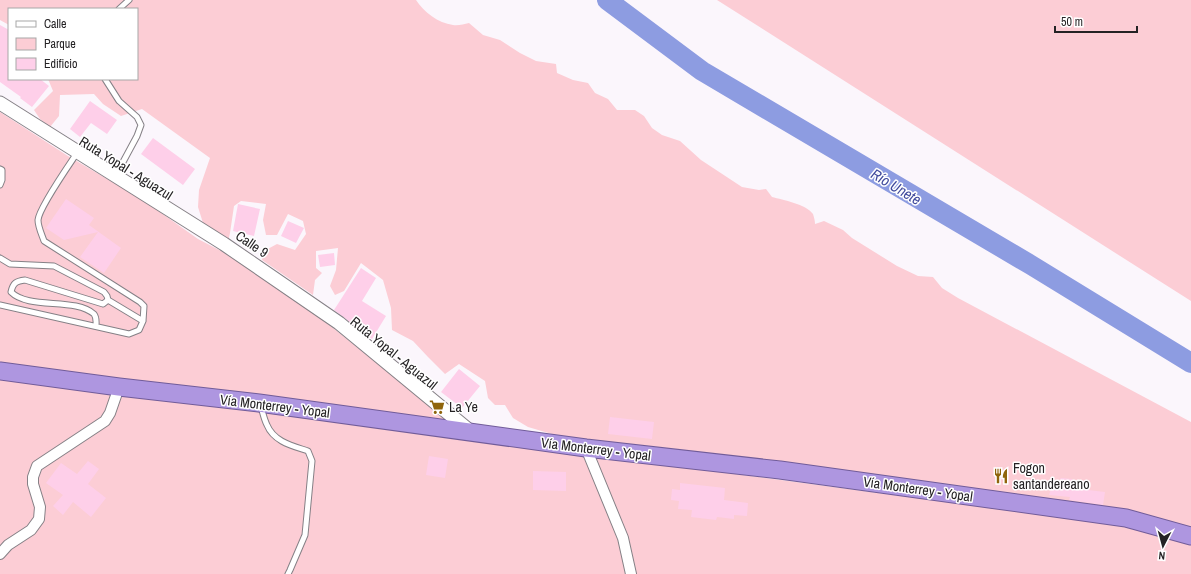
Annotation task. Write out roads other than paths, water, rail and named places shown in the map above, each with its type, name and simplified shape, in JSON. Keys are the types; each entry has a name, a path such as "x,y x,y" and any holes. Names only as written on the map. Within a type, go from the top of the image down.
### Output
{"highway":[{"name":"Vía Monterrey - Yopal","path":"471,432 586,448 787,472 1126,518 1191,536"}],"street":[{"path":"0,554 8,545 31,530 39,518 40,507 33,484 33,478 37,466 105,421 110,413 119,387"},
{"path":"586,448 623,538 631,574"}],"lane":[{"path":"120,8 129,0"},
{"path":"106,80 119,101 137,117 141,125 138,136 116,175"},
{"name":"Ruta Yopal - Aguazul","path":"0,103 224,244 339,323 471,432"},
{"path":"0,306 129,334 139,330 143,321 144,306 140,302 44,241 40,231 38,220 42,208 78,152"},
{"path":"0,169 2,170 2,180 0,185"},
{"path":"0,258 10,264 54,266 104,292 108,300 143,321"},
{"path":"96,326 97,319 94,315 81,307 25,300 15,296 11,292 12,286 15,282 25,280 103,304 108,300"},
{"path":"0,371 119,387 259,403 471,432"},
{"path":"259,403 267,426 273,434 281,441 308,451 312,460 304,535 288,574"}],"waterway":[{"name":"Río Unete","path":"607,0 702,71 1031,265 1191,363"}],"place":[{"name":"La Ye","path":"437,407"},
{"name":"Fogon santandereano","path":"1001,476"}]}
